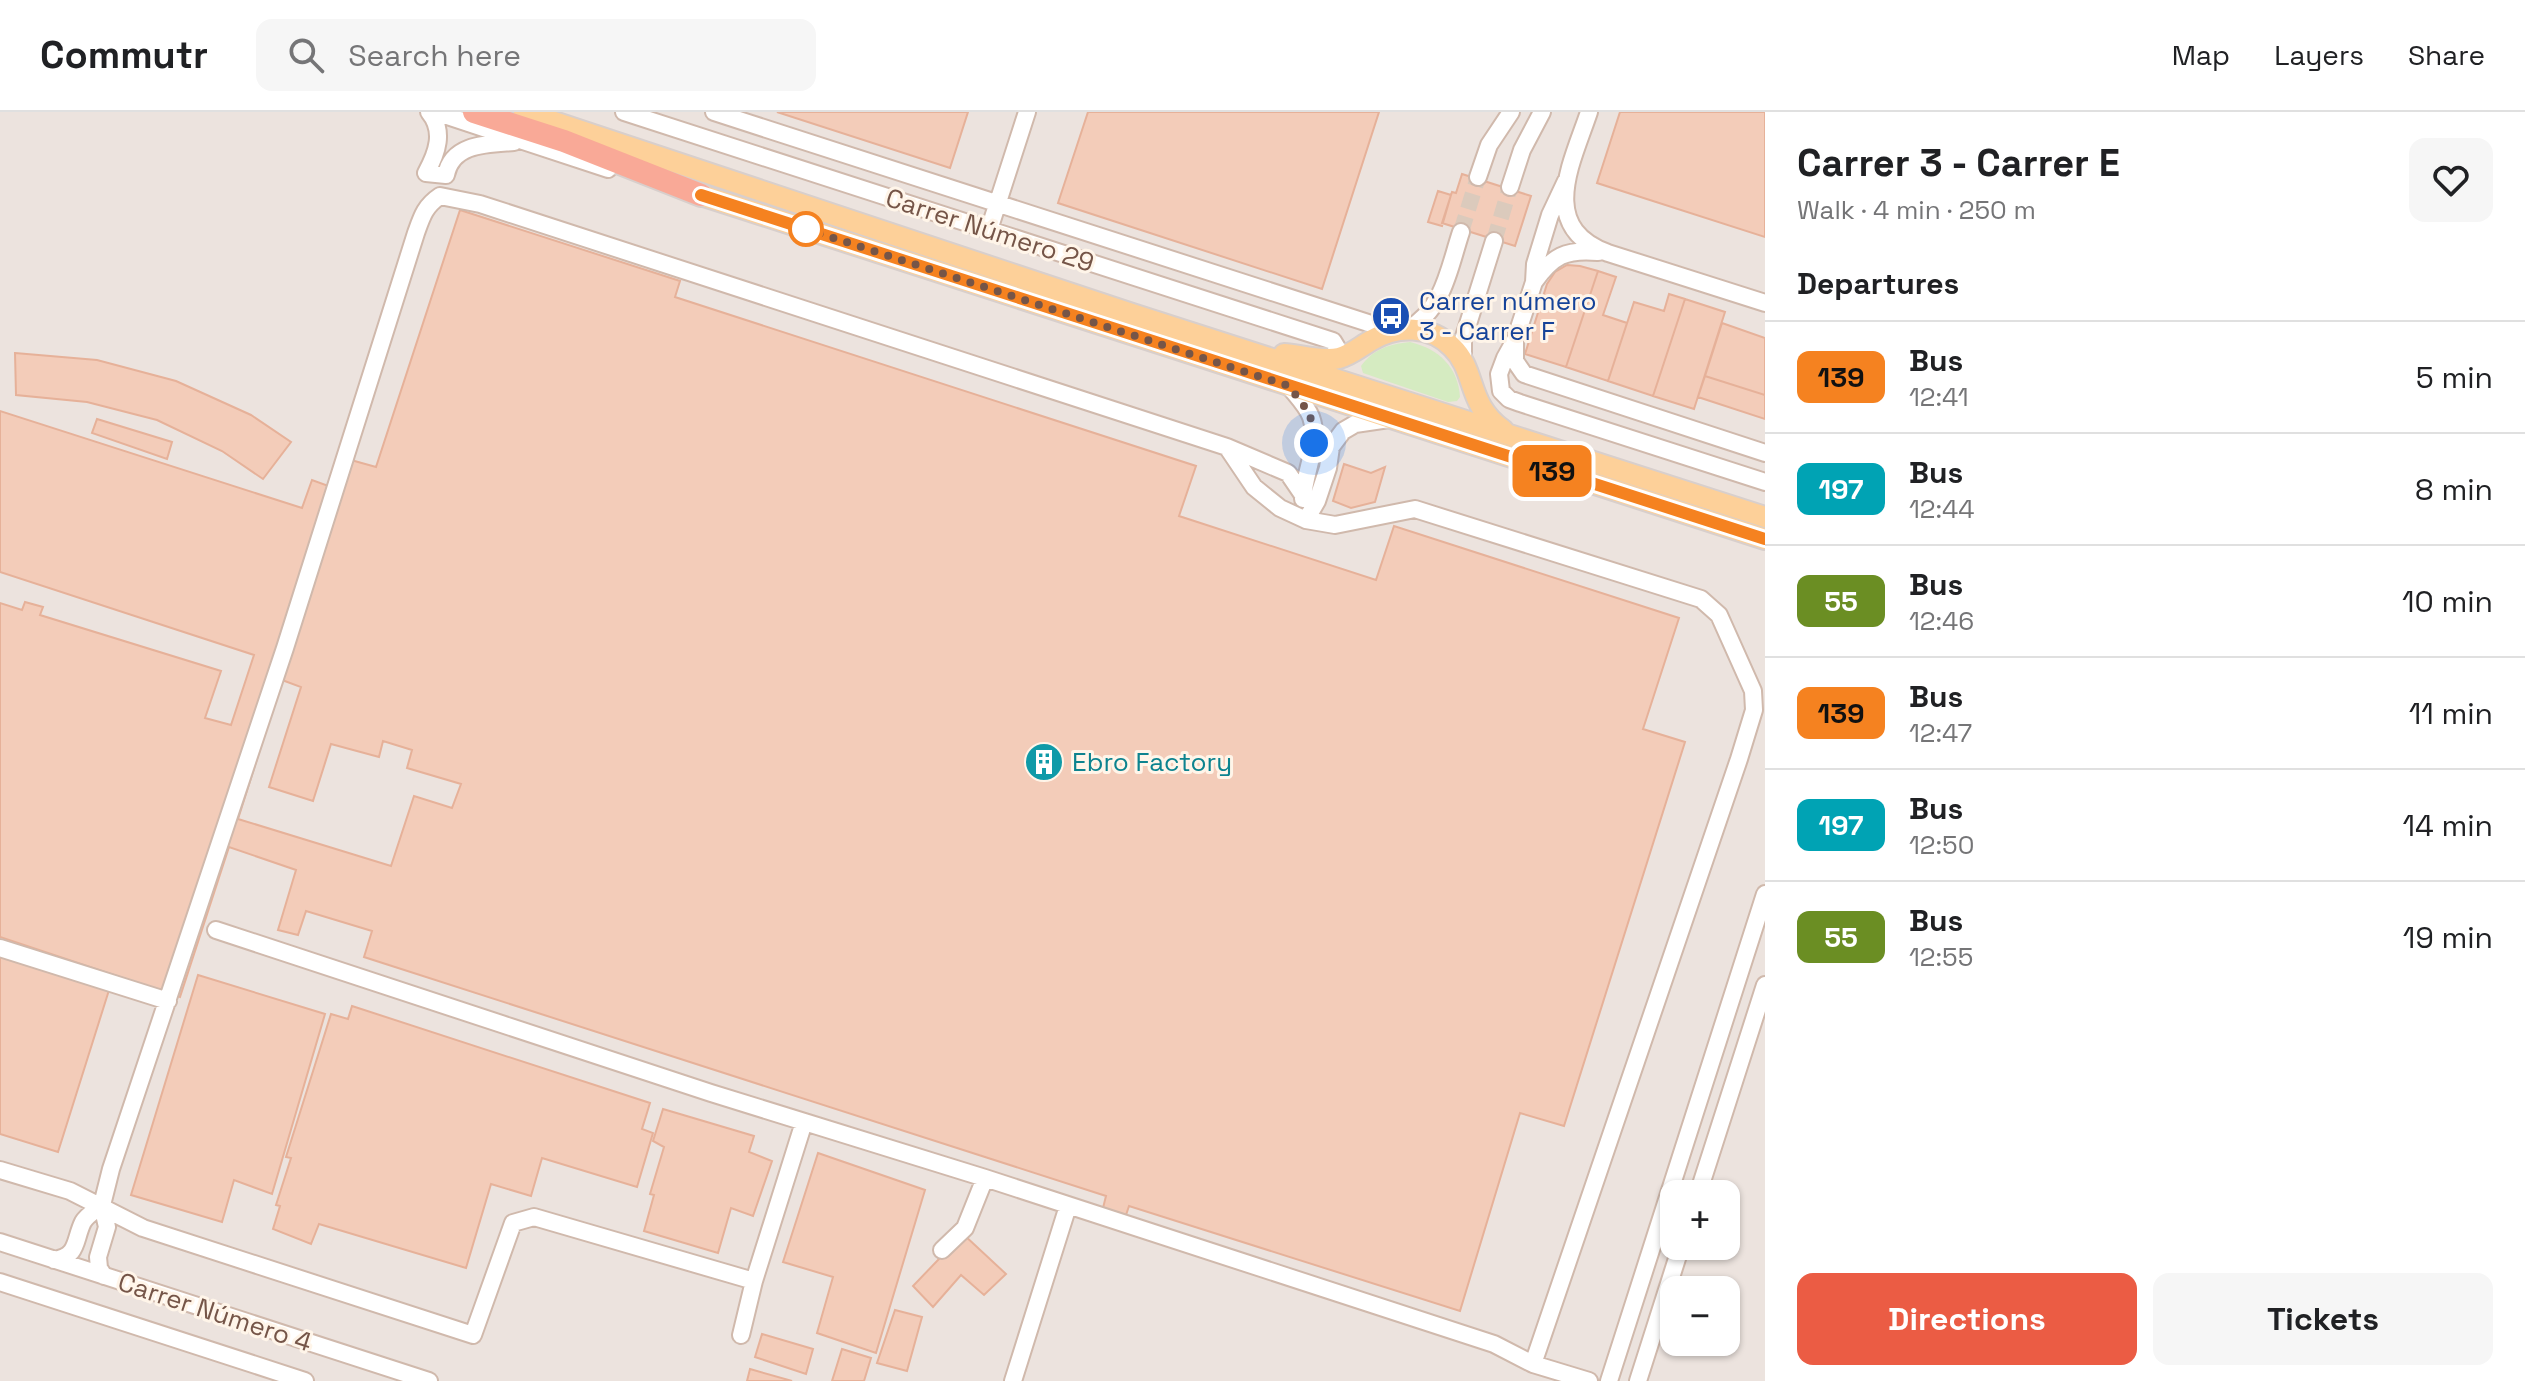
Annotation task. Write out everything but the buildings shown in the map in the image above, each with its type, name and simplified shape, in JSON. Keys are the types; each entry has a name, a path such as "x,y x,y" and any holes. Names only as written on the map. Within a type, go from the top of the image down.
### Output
{"highway":[{"path":"474,112 564,141 701,195"}],"main road":[{"path":"524,112 1251,352 1765,517"},
{"path":"701,195 1755,536"},
{"path":"1251,352 1331,350 1347,355 1401,330 1424,331 1454,348 1483,413 1509,435"}],"street":[{"path":"432,112 701,195"},
{"path":"432,112 439,136 426,173 446,175 450,163 468,148 524,141"},
{"name":"Carrer Número 29","path":"624,112 989,230 1331,350"},
{"name":"Carrer Número 29","path":"714,112 1339,314 1401,330"},
{"path":"989,230 1027,112"},
{"path":"1478,177 1496,131 1511,112"},
{"path":"1510,187 1522,150 1542,112"},
{"path":"1589,112 1566,181 1550,215 1535,264 1534,282 1515,340 1505,358 1499,385 1505,396 1520,403 1765,482"},
{"path":"730,146 739,120"},
{"path":"1566,181 1564,202 1573,228 1587,243 1608,253 1765,303"},
{"path":"104,1276 98,1257 107,1227 102,1205 111,1169 285,648 416,233 424,210 440,196 480,204 1227,447 1288,473 1303,495"},
{"path":"1401,330 1424,319 1441,295 1461,232"},
{"path":"1463,363 1463,340 1494,241"},
{"path":"1534,282 1549,263 1565,254 1608,253"},
{"path":"1331,350 1339,314"},
{"path":"1515,340 1517,366 1530,377 1765,453"},
{"path":"1520,403 1513,395 1514,385 1519,378 1530,377"},
{"path":"1289,386 1310,414 1313,426 1314,451 1303,495 1306,520"},
{"path":"1306,520 1328,468 1331,447 1343,431 1355,424 1390,419"},
{"path":"1227,447 1254,487 1280,508 1306,520 1335,525 1415,509 1701,599 1719,615 1753,691 1754,710 1739,759 1533,1364"},
{"path":"1755,536 1765,546"},
{"path":"1609,1381 1765,894"},
{"path":"216,930 1494,1344 1533,1364 1589,1381"},
{"path":"0,948 168,1001"},
{"path":"1702,1180 1765,985"},
{"path":"741,1335 754,1281 804,1122"},
{"path":"0,1170 70,1191 143,1228 473,1335 513,1223 534,1217 754,1281"},
{"path":"942,1250 965,1228 985,1178"},
{"path":"54,1260 65,1258 74,1250 84,1219 102,1205"},
{"path":"1013,1381 1068,1206"},
{"name":"Carrer Número 4","path":"0,1242 429,1381"},
{"path":"1638,1381 1677,1260"},
{"name":"Carrer Número 4","path":"0,1282 305,1381"}],"shaded area":[{"path":"0,112 1765,112 1765,1381 0,1381"}],"green space":[{"path":"1410,342 1430,349 1451,368 1460,397 1457,401 1448,402 1363,373 1361,366 1377,351"}],"tunnel":[{"path":"1461,232 1478,177"},
{"path":"1494,241 1510,187"}],"bus line":[{"name":"139","path":"701,195 1765,539"}],"place":[{"name":"Carrer número 3 - Carrer F","path":"1391,316"},
{"name":"Ebro Factory","path":"1044,762"}],"route":[{"path":"806,229 1289,386 1310,414 1314,443"}]}
